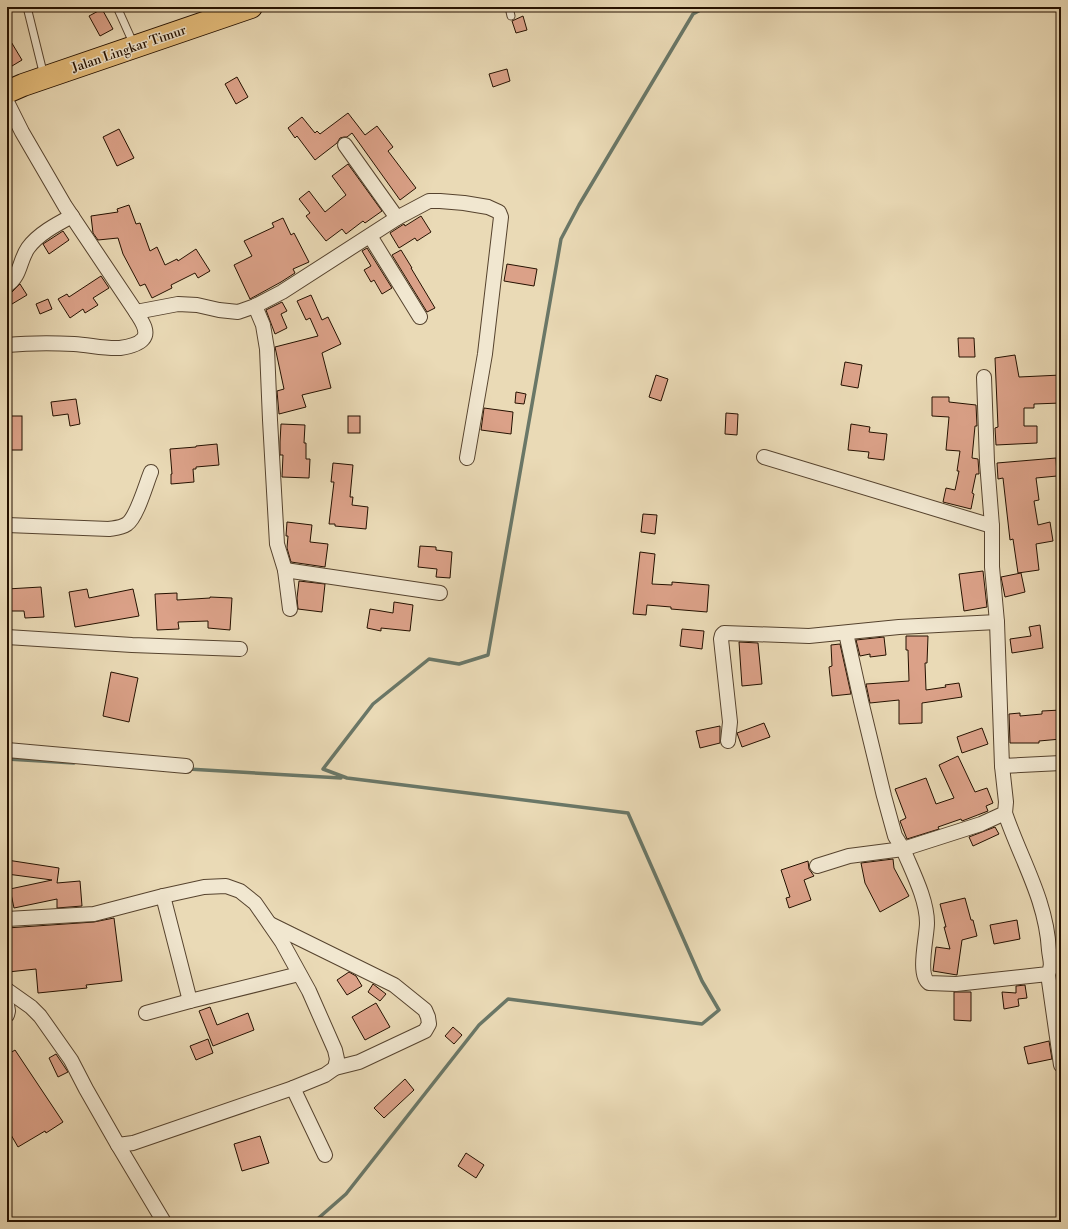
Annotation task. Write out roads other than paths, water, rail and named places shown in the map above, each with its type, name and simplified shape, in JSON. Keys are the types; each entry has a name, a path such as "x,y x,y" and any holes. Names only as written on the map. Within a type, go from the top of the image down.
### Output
{"highway":[{"name":"Jalan Lingkar Timur","path":"7,92 251,7"}],"street":[{"path":"7,102 22,132 72,216 136,312 145,327 146,333 143,339 133,346 120,348 75,344 21,344 7,346"},
{"path":"345,145 397,218"},
{"path":"136,312 178,304 197,305 219,310 238,312 255,306 282,292 397,218 429,201 488,207 499,212 501,217 486,354 467,458"},
{"path":"7,285 14,281 28,248 44,233 72,216"},
{"path":"370,236 420,317"},
{"path":"255,306 263,325 267,349 277,544 284,570 290,609"},
{"path":"984,377 987,462 992,526 992,567 997,622 1002,766 1006,802 1005,813 1040,902 1048,933 1051,967 1048,974 1061,1065"},
{"path":"764,457 992,526"},
{"path":"7,526 109,529 121,527 129,523 151,472"},
{"path":"284,570 440,593"},
{"path":"728,741 730,722 721,639 724,633 809,636 899,627 997,622"},
{"path":"846,633 861,701 895,836 903,849 924,901 927,922 923,969 924,978 926,981 933,984 956,984 1048,974"},
{"path":"7,637 132,645 240,649"},
{"path":"7,750 186,766"},
{"path":"1002,766 1061,763"},
{"path":"817,866 849,856 903,849 981,824 1005,813"},
{"path":"7,919 94,914 204,887 226,886 240,891 255,903 282,942 300,974 335,1050 337,1059 336,1068"},
{"path":"163,896 190,1001"},
{"path":"118,1146 133,1143 293,1088 325,1075 336,1068 359,1062 425,1031 429,1024 425,1010 394,986 270,924"},
{"path":"146,1013 300,974"},
{"path":"7,990 31,1007 40,1016 71,1060 118,1146 164,1222"},
{"path":"7,1005 7,1015"},
{"path":"293,1088 325,1155"}],"lane":[{"path":"27,7 45,78"},
{"path":"117,7 135,47"},
{"path":"508,7 511,16"}],"waterway":[{"path":"314,1222 346,1194 479,1025 508,999 702,1024 719,1010 702,981 628,813 347,778 323,769 373,704 429,659 459,664 488,655 561,239 579,205 693,14 706,7"},
{"path":"7,759 74,763"},
{"path":"188,769 341,778"}]}
